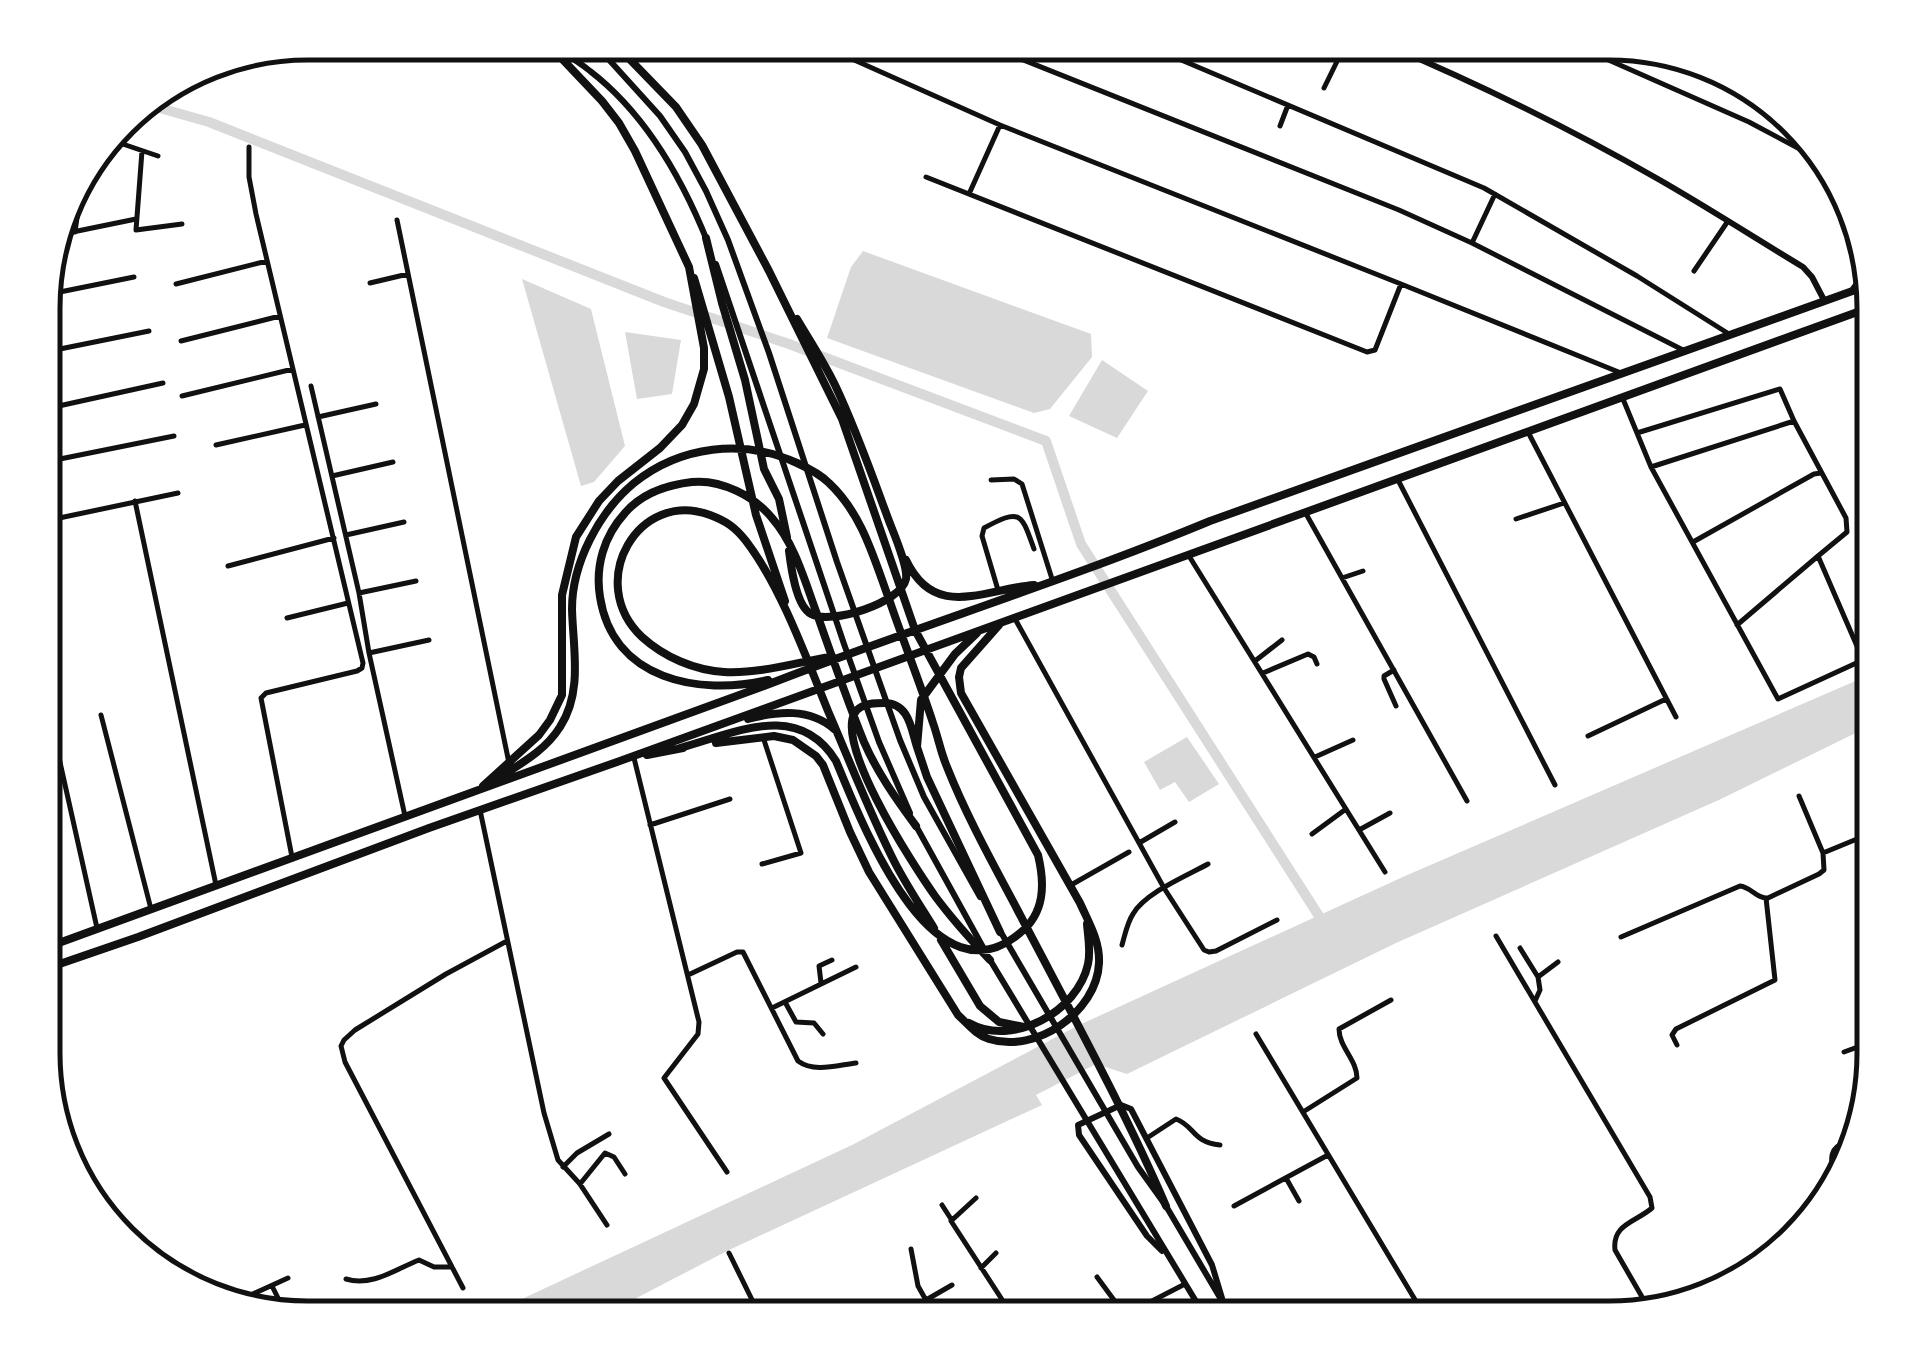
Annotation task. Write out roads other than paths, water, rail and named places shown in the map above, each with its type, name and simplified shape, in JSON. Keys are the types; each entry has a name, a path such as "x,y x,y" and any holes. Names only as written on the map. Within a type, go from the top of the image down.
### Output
{"main road":[{"path":"480,789 539,736 562,694 562,595 576,537 599,501 682,425 702,383 704,358 689,267 636,151 602,101 565,61"},
{"path":"576,61 631,111 661,148 688,198 706,238 738,340 880,742 916,826 992,964 1195,1301"},
{"path":"610,61 660,116 685,152 728,240 837,562 924,797 1000,932 1222,1301"},
{"path":"617,762 763,726 802,729 836,760 872,844 911,906 934,933 951,944 980,950 1009,941 1028,926 1038,908 1043,891 1038,855 915,630 842,419 804,337 702,145 676,107 634,61"},
{"path":"1424,61 1550,120 1662,181 1803,266 1832,321"},
{"path":"692,279 711,332 756,515 792,625 863,794 896,865 980,1006 999,1022 1024,1027"},
{"path":"61,943 1856,290"},
{"path":"61,964 1856,313"},
{"path":"804,337 834,382 894,533 916,576 935,592 957,598 1052,582"},
{"path":"738,340 764,469 783,511 791,570 803,608 812,615 838,616 894,596 906,579 894,533"},
{"path":"480,789 542,748 568,712 575,672 572,605 580,563 596,529 634,482 662,464 709,449 755,450 784,458 826,479 846,500 866,534 946,765 1142,1164"},
{"path":"802,671 762,682 696,685 663,677 635,659 606,619 600,600 601,559 617,521 656,490 699,481 729,488 758,503 776,521 799,564 866,747 916,826"},
{"path":"792,625 754,552 736,528 702,512 675,511 659,516 632,538 620,562 616,587 621,609 634,629 660,651 710,670 746,671 843,655"},
{"path":"680,748 774,736 810,750 822,765 870,872 958,1015 975,1032 1000,1042 1046,1034 1075,1014 1096,984 1098,950 1070,885 959,684 961,668 1002,622"},
{"path":"917,747 921,700 980,630"},
{"path":"992,964 950,916 898,841 859,758 851,732 854,712 869,704 892,703 908,717 926,777 1000,932"},
{"path":"686,737 772,713 800,713 825,721 859,758"},
{"path":"958,1015 985,1030 1024,1027 1054,1014 1079,986 1088,966 1085,915"},
{"path":"1170,1259 1147,1236 1080,1136 1078,1128 1082,1122 1114,1108 1131,1109 1212,1264 1223,1301"}],"street":[{"path":"856,61 1000,126 1621,373"},
{"path":"1037,61 1472,242 1684,351"},
{"path":"1184,61 1495,194 1729,334"},
{"path":"1324,88 1337,61"},
{"path":"1611,61 1749,122 1798,148"},
{"path":"1280,126 1288,105"},
{"path":"969,194 1000,126"},
{"path":"123,144 158,156"},
{"path":"248,147 249,177 267,261 362,668 266,693 261,698 292,858"},
{"path":"142,151 136,230 182,224"},
{"path":"926,177 1366,352 1375,350 1401,284"},
{"path":"1472,242 1495,194"},
{"path":"75,232 78,217"},
{"path":"72,233 136,220"},
{"path":"397,220 509,763"},
{"path":"1694,271 1728,222"},
{"path":"176,284 267,261"},
{"path":"370,283 408,274"},
{"path":"61,292 134,277"},
{"path":"1852,291 1855,286"},
{"path":"181,340 280,316"},
{"path":"60,349 149,331"},
{"path":"182,396 293,369"},
{"path":"60,406 163,384"},
{"path":"311,386 405,816"},
{"path":"1637,433 1780,389 1846,518 1847,532 1737,624"},
{"path":"1623,397 1651,466 1778,699 1856,663"},
{"path":"318,417 376,404"},
{"path":"1651,466 1794,420"},
{"path":"216,445 306,425"},
{"path":"1528,431 1676,718"},
{"path":"60,459 174,436"},
{"path":"331,476 393,462"},
{"path":"1692,542 1821,473"},
{"path":"1398,478 1555,785"},
{"path":"991,480 1014,479 1022,484 1052,582"},
{"path":"60,517 178,492"},
{"path":"135,501 216,885"},
{"path":"1516,519 1564,503"},
{"path":"1305,512 1467,800"},
{"path":"998,590 982,536 984,528 1014,515 1020,517 1034,549"},
{"path":"346,536 404,522"},
{"path":"228,566 334,538"},
{"path":"1189,556 1385,872"},
{"path":"1818,556 1856,644"},
{"path":"1342,578 1363,570"},
{"path":"359,594 416,581"},
{"path":"288,618 349,602"},
{"path":"1014,617 1164,888 1204,950 1209,952 1278,920"},
{"path":"368,653 429,640"},
{"path":"1255,660 1282,640"},
{"path":"1263,673 1308,654 1317,664"},
{"path":"1394,670 1384,679 1396,706"},
{"path":"1588,736 1666,699"},
{"path":"101,714 151,909"},
{"path":"762,864 801,853 763,736"},
{"path":"1315,757 1353,740"},
{"path":"634,758 699,1029 664,1078 727,1172"},
{"path":"61,764 98,930"},
{"path":"1621,938 1740,886 1766,898 1819,874 1824,870 1823,854 1799,796"},
{"path":"650,826 730,799"},
{"path":"1312,834 1346,809"},
{"path":"480,810 544,1114 558,1160 580,1184 607,1226"},
{"path":"1359,830 1390,813"},
{"path":"1139,843 1174,822"},
{"path":"1823,854 1856,840"},
{"path":"1070,885 1129,852"},
{"path":"1122,945 1134,911 1164,888 1208,864"},
{"path":"1677,1045 1672,1036 1676,1029 1775,980 1766,898"},
{"path":"1496,936 1650,1197 1652,1208 1621,1226 1614,1241 1614,1250 1643,1299"},
{"path":"462,1288 341,1046 355,1030 381,1013 507,941"},
{"path":"1520,948 1538,977 1540,990 1534,1001"},
{"path":"688,976 743,952 798,1061 814,1068 856,1064"},
{"path":"822,984 819,966 832,960"},
{"path":"1538,977 1558,962"},
{"path":"772,1008 856,968"},
{"path":"1303,1112 1358,1078 1357,1068 1340,1039 1342,1026 1391,1000"},
{"path":"785,1002 796,1022 814,1023 823,1034"},
{"path":"1256,1034 1416,1301"},
{"path":"1844,1052 1856,1048"},
{"path":"1148,1138 1176,1119 1201,1141 1220,1145"},
{"path":"563,1167 610,1134"},
{"path":"580,1184 605,1153 614,1157 625,1174"},
{"path":"1234,1206 1328,1154"},
{"path":"1286,1178 1299,1200"},
{"path":"951,1221 976,1198"},
{"path":"942,1205 1002,1301"},
{"path":"912,1249 918,1286 926,1300 952,1285"},
{"path":"728,1253 752,1300"},
{"path":"981,1268 996,1253"},
{"path":"346,1279 372,1280 420,1260 434,1267 452,1267"},
{"path":"1098,1277 1112,1301"},
{"path":"252,1295 288,1278"},
{"path":"1153,1301 1184,1284"},
{"path":"272,1286 279,1299"}],"waterway":[{"path":"162,109 209,122 664,302 789,344 1046,441 1081,544 1326,927"}]}
